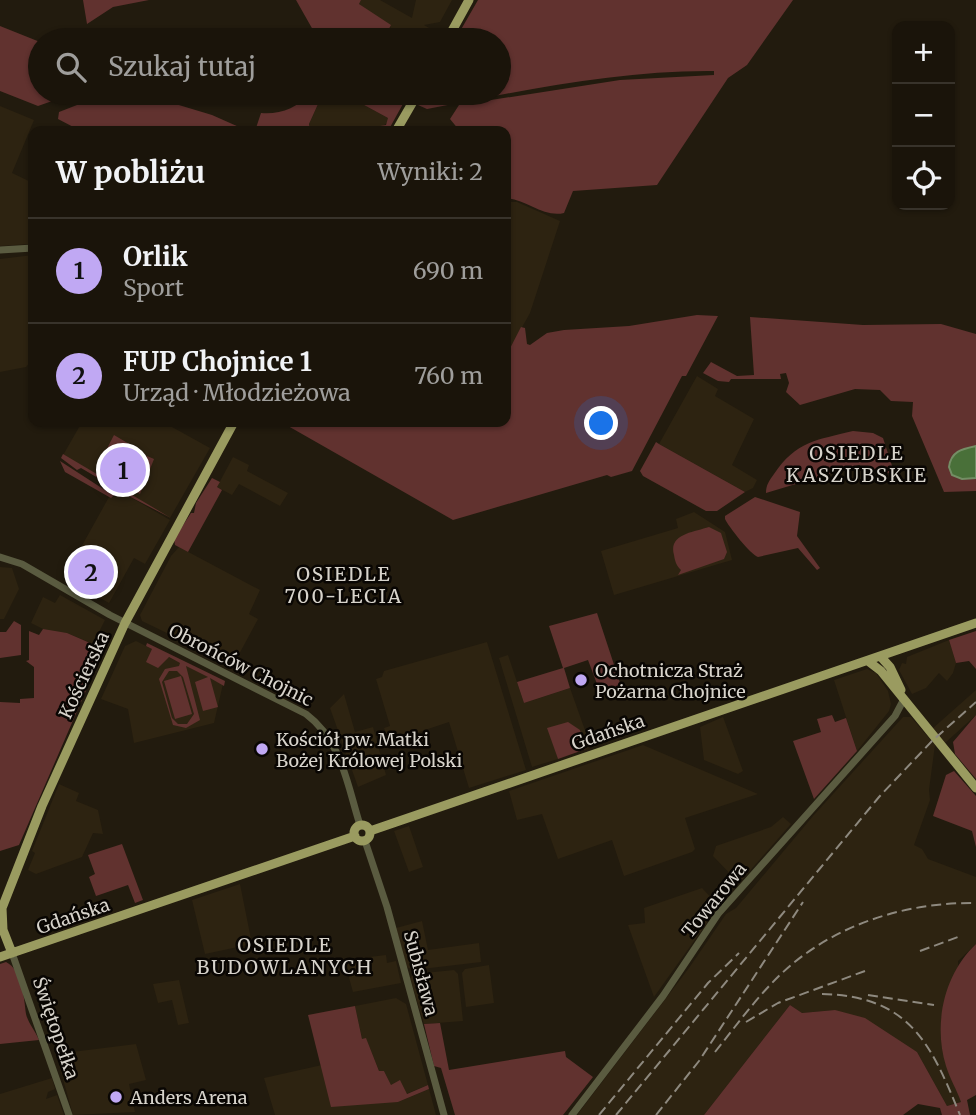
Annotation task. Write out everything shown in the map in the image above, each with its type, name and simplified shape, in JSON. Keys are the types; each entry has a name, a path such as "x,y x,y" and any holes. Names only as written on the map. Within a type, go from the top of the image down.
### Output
{"main road":[{"path":"454,28 469,0"},
{"path":"399,126 411,105"},
{"name":"Kościerska","path":"12,953 3,930 3,905 60,765 125,623 231,427"},
{"name":"Gdańska","path":"370,831 976,623"},
{"path":"885,669 895,652"},
{"path":"881,657 885,669 904,699 976,788"},
{"path":"868,661 885,669"},
{"path":"360,825 370,831 365,841 359,841 355,836 355,830 360,825"},
{"name":"Gdańska","path":"0,957 355,836"}],"street":[{"path":"0,250 28,248"},
{"name":"Obrońców Chojnic","path":"0,557 22,564 125,623 285,701 312,719 337,752 360,825"},
{"name":"Towarowa","path":"572,1115 663,996 718,914 895,716 904,699"},
{"path":"895,716 913,711"},
{"name":"Subisława","path":"365,841 387,907 444,1115"},
{"name":"Świętopełka","path":"12,953 69,1115"}],"shaded area":[{"path":"83,0 149,0 113,7 87,24"},
{"path":"296,0 361,0 359,4 391,25 389,28 312,28"},
{"path":"361,0 380,0 412,18 416,0 452,0 440,22 424,25 429,28 391,28 359,4"},
{"path":"478,0 793,0 747,65 728,78 657,185 573,191 564,213 557,214 511,199 511,126 456,126 450,119 459,105 511,105 511,97 620,80 714,75 714,71 642,74 511,93 511,28 462,28"},
{"path":"0,26 28,37 28,102 0,91"},
{"path":"77,105 179,105 237,126 71,126 58,119 59,112"},
{"path":"296,105 318,105 309,126 257,126 261,113 288,109"},
{"path":"318,105 364,105 388,118 383,126 309,124"},
{"path":"364,105 402,105 391,126 380,126 386,125 388,118"},
{"path":"418,105 448,105 427,109"},
{"path":"0,106 34,120 32,126 28,126 28,134 12,173 28,181 28,244 0,246"},
{"path":"511,202 517,202 560,221 530,313 511,347"},
{"path":"28,256 28,365 0,372 0,259"},
{"path":"697,315 718,316 686,376 682,376 632,471 611,477 607,475 453,520 290,427 511,427 511,346 521,327 525,328 527,344 530,345 547,333 629,326"},
{"path":"750,317 863,325 941,324 976,334 976,491 944,492 912,416 913,402 891,401 880,390 855,389 800,405 786,392 789,383 786,373 780,374 781,379 731,379 729,382 718,381 703,373 711,362 737,376 754,375"},
{"path":"697,376 718,389 715,396 754,419 732,465 757,480 753,488 745,492 659,444"},
{"path":"79,427 172,427 210,448 170,518 62,457"},
{"path":"853,431 873,433 883,438 895,475 859,465 766,493 768,483 782,463 799,448"},
{"path":"114,435 136,448 130,462 142,465 147,456 154,459 140,494 96,470"},
{"path":"656,442 745,492 717,511 706,511 643,476 640,471"},
{"path":"976,446 976,478 962,479 952,475 949,467 952,457 962,450"},
{"path":"63,454 171,518 119,491 111,498 65,472 60,461 111,494 115,488 81,468 77,470 61,458"},
{"path":"233,457 249,465 247,471 288,493 280,506 239,484 232,495 217,487"},
{"path":"212,478 220,482 217,487 222,490 188,552 175,545 174,539 191,513 194,513 196,503"},
{"path":"118,490 170,520 145,564 134,558 109,603 64,578 109,497 115,497"},
{"path":"755,497 800,512 797,536 820,568 817,570 798,548 758,557 745,546 727,523 725,516"},
{"path":"694,512 725,532 732,560 614,595 601,551 678,528 676,519"},
{"path":"709,527 721,533 727,552 724,559 678,575 681,570 675,559 675,542 684,535"},
{"path":"179,547 260,590 249,614 258,619 237,658 240,662 237,667 142,621 140,615 171,556"},
{"path":"0,567 12,568 19,589 4,619 0,619"},
{"path":"60,595 105,620 93,644 67,633 49,632 31,623 43,597 55,603"},
{"path":"597,613 623,692 610,696 597,684 588,660 564,668 570,688 524,703 517,682 563,668 549,626"},
{"path":"14,621 21,625 21,655 0,658 0,632 6,632"},
{"path":"43,629 67,633 104,649 19,845 0,851 0,702 20,703 20,699 34,698 34,667 26,661 29,660 29,631 39,635"},
{"path":"976,631 976,669 969,661 956,663 949,640"},
{"path":"949,640 956,663 953,673 947,681 939,673 926,688 912,694 899,670 902,663 906,664 907,657"},
{"path":"136,641 223,684 214,723 134,743 128,709 101,699 125,646"},
{"path":"487,642 526,770 469,788 449,722 389,742 384,728 390,726 376,679 382,677 384,671"},
{"path":"147,643 225,681 224,686 210,678 218,707 203,711 195,682 208,677 186,666 200,720 186,728 173,725 159,679 165,669 179,666 180,663 169,657 158,668 146,662 152,649 146,646","holes":["169,671 177,671 183,677 194,714 187,724 178,724 172,718 162,682"]},
{"path":"508,655 524,703 570,688 591,747 586,749 580,730 548,728 558,759 532,767 499,658"},
{"path":"867,669 876,673 888,691 891,704 889,711 857,751 834,680"},
{"path":"181,676 192,714 175,719 164,681"},
{"path":"976,690 976,715 945,743 932,729"},
{"path":"344,694 355,732 373,727 386,775 358,787 330,708"},
{"path":"832,715 835,722 846,718 857,751 814,799 793,741 821,732 817,719"},
{"path":"976,715 976,779 955,754 953,742"},
{"path":"723,717 743,771 738,774 704,760 700,727"},
{"path":"903,717 911,717 935,745 930,800 914,845 922,849 928,859 976,877 976,944 958,961 961,1102 947,1106 917,1052 835,1010 802,1013 790,1005 704,1115 577,1115 689,968 726,914 736,908 813,816"},
{"path":"568,722 580,730 586,749 558,759 547,728"},
{"path":"643,745 758,794 685,818 695,849 692,852 624,876 612,840 558,859 542,814 517,820 509,791"},
{"path":"954,771 976,796 976,847 972,831 933,816 946,775"},
{"path":"59,784 79,793 76,801 98,810 103,834 93,833 82,857 36,874 28,870 35,853 32,851"},
{"path":"783,817 791,824 739,883 713,856 716,846 771,827"},
{"path":"409,826 423,867 409,872 394,831"},
{"path":"122,844 143,900 135,903 128,885 96,896 89,877 95,874 88,855"},
{"path":"240,884 252,944 205,954 192,900"},
{"path":"702,888 719,906 654,997 628,925 645,923 644,908"},
{"path":"422,921 428,950 479,943 481,962 413,970 407,967 396,928"},
{"path":"976,944 976,1095 967,1100 970,1115 942,1115 940,1108 918,1104 903,1115 704,1115 790,1005 802,1013 835,1010 865,1018 917,1052 947,1106 961,1102 942,1050 941,1017 944,1000 956,970"},
{"path":"386,955 387,963 396,961 401,983 353,992 344,960"},
{"path":"6,962 19,977 27,1017 39,1040 0,1044 0,964"},
{"path":"489,965 494,1003 466,1007 462,973 465,969"},
{"path":"454,970 458,974 463,1021 424,1024 410,978 414,974"},
{"path":"179,980 189,1023 178,1025 172,1000 158,1003 153,984"},
{"path":"396,998 406,1004 428,1085 406,1094 391,1086 384,1071 380,1073 366,1039 362,1039 355,1006"},
{"path":"355,1006 362,1039 366,1038 379,1071 384,1071 391,1085 400,1080 407,1094 428,1085 429,1089 398,1102 331,1107 308,1015"},
{"path":"440,1023 449,1070 565,1051 566,1057 593,1077 563,1115 455,1115 441,1068 434,1066 424,1024"},
{"path":"136,1044 146,1080 129,1084 135,1112 73,1115 56,1054"},
{"path":"322,1065 398,1102 429,1089 436,1115 275,1115 264,1078"},
{"path":"52,1078 55,1089 48,1092 46,1099 57,1095 64,1115 0,1115 0,1094"}],"railway":[{"path":"616,1115 879,797 932,741 976,702"},
{"path":"656,1115 699,1061 803,902"},
{"path":"715,1052 771,984 800,958 823,943 846,930 896,912 976,903"},
{"path":"920,951 958,937"},
{"path":"599,1115 708,983 739,953"},
{"path":"746,1022 778,1003 865,971"},
{"path":"822,994 852,997 877,1004 897,1014 927,1046 939,1066 960,1115"},
{"path":"868,995 934,1005"}],"place":[{"name":"Orlik","path":"123,470"},
{"name":"FUP Chojnice 1","path":"91,572"},
{"name":"Ochotnicza Straż Pożarna Chojnice","path":"581,680"},
{"name":"Kościół pw. Matki Bożej Królowej Polski","path":"262,749"},
{"name":"Anders Arena","path":"116,1097"}],"district":[{"name":"OSIEDLE KASZUBSKIE","path":"857,464"},
{"name":"OSIEDLE 700-LECIA","path":"344,585"},
{"name":"OSIEDLE BUDOWLANYCH","path":"285,956"}]}
